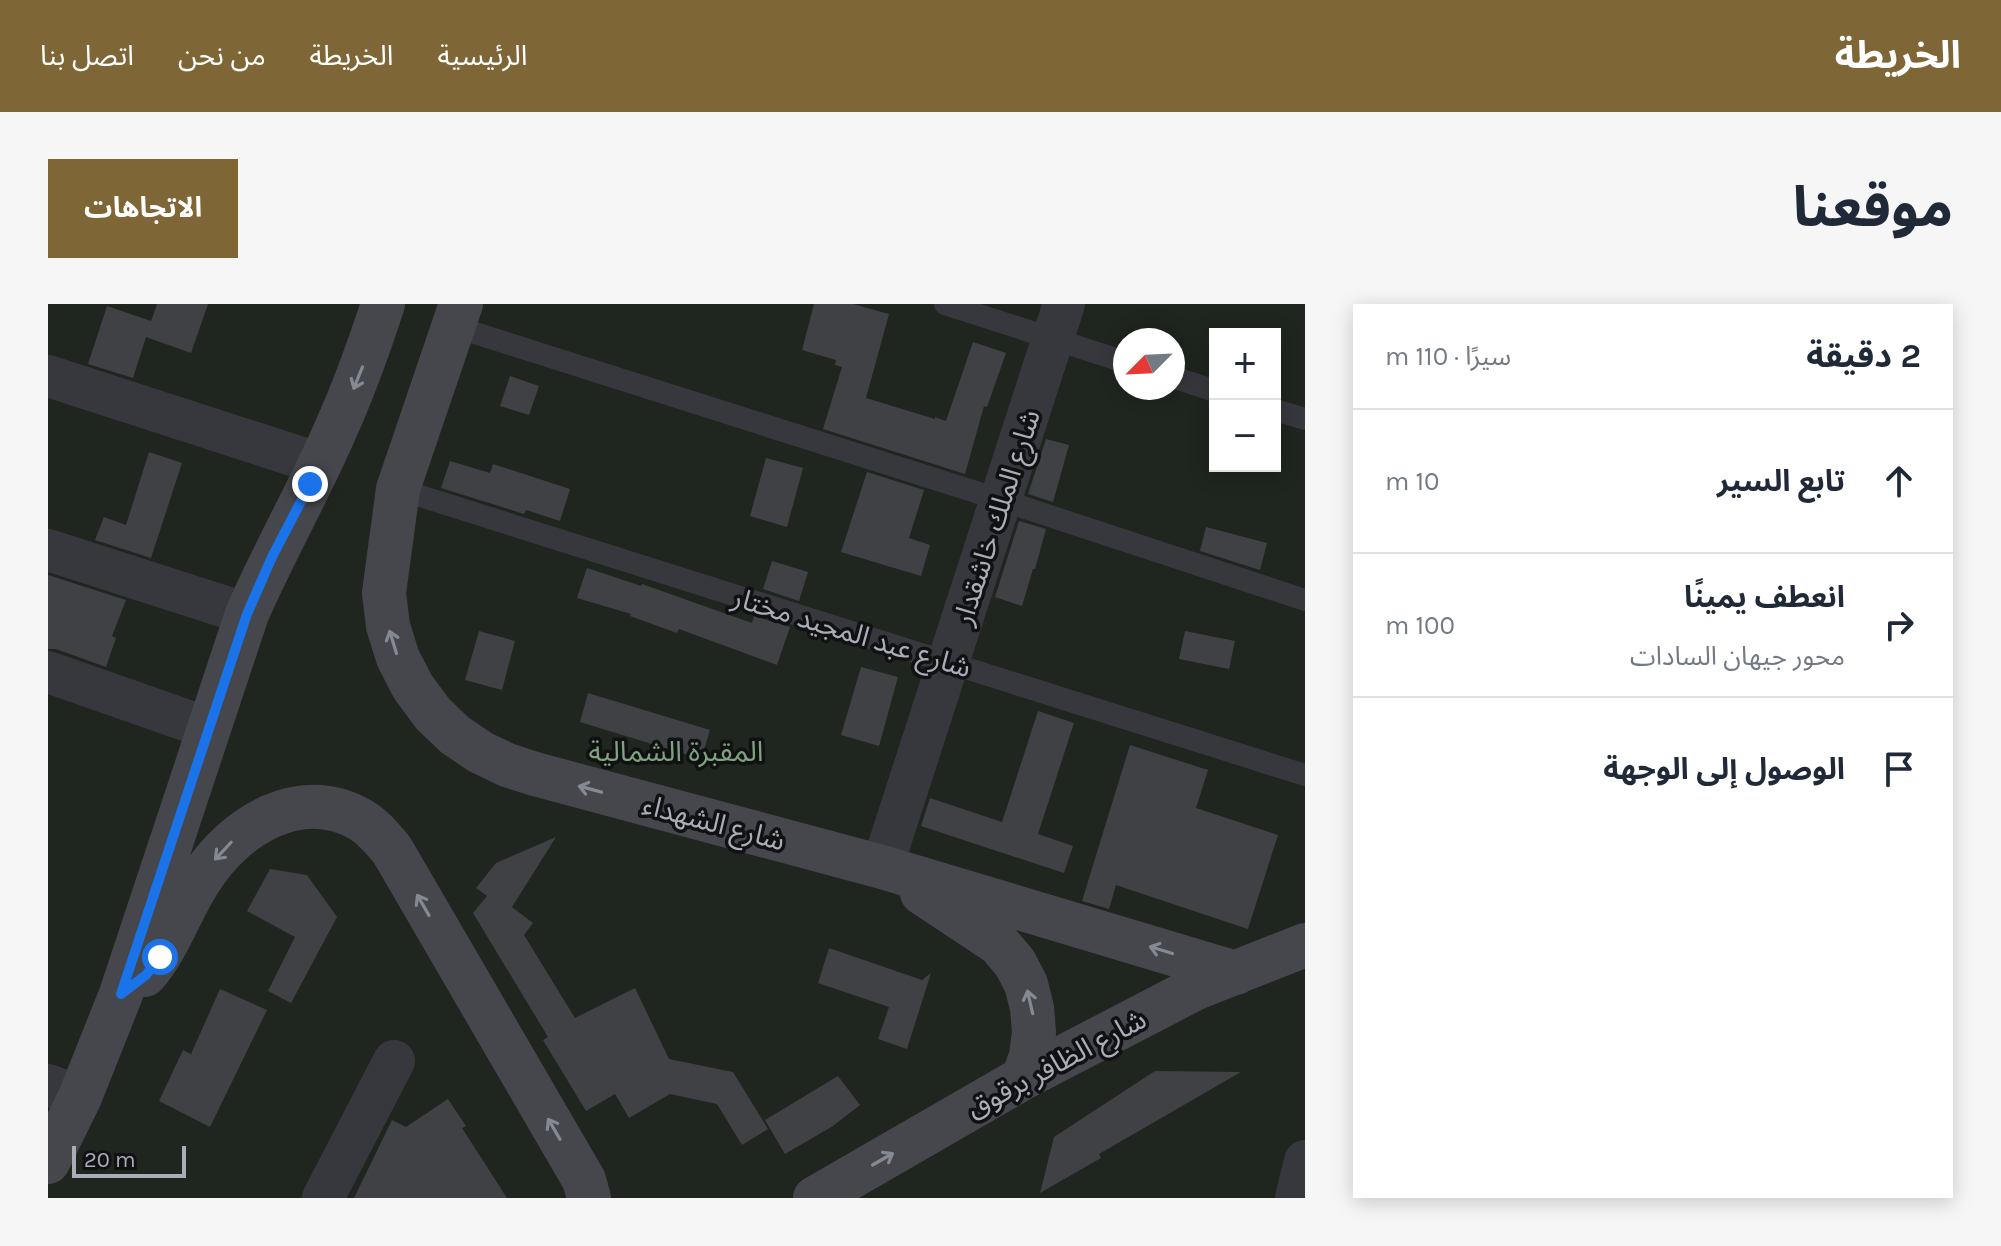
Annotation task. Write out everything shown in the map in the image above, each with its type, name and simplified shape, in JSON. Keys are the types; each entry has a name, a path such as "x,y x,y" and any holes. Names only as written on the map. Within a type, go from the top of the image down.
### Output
{"main road":[{"path":"48,1162 64,1091 121,994 247,614 360,374 382,304"},
{"name":"شارع الشهداء","path":"457,315 398,489 384,593 388,626 398,658 413,687 433,714 455,735 507,765 882,867 1236,973"},
{"path":"121,994 146,975 160,957 200,880 236,837 278,812 300,807 321,807 361,820 378,833 392,850 584,1180 589,1198"},
{"path":"882,867 999,944 1015,963 1026,984 1034,1032 1031,1056 1023,1078"},
{"name":"شارع الظافر برقوق","path":"815,1198 1023,1078 1196,988 1305,945"}],"street":[{"name":"شارع الملك خاشقدار","path":"882,867 1058,321"},
{"path":"48,376 320,464"},
{"path":"48,550 247,614"},
{"path":"49,674 208,728"},
{"path":"323,1198 394,1061"}],"lane":[{"path":"945,304 1058,321 1113,355"},
{"path":"457,315 1305,600"},
{"path":"1185,381 1209,389"},
{"path":"1281,412 1305,419"},
{"name":"شارع عبد المجيد مختار","path":"398,489 1305,775"}],"green space":[{"name":"المقبرة الشمالية","path":"48,304 1305,304 1305,1198 48,1198"}],"building":[{"path":"157,304 208,304 191,353 146,337 133,378 88,364 107,306 151,321"},
{"path":"814,304 853,304 889,314 866,398 935,419 946,421 973,342 1006,353 987,407 984,406 965,474 823,429 842,367 835,365 836,360 802,350"},
{"path":"510,376 539,386 529,415 500,406"},
{"path":"1046,439 1069,445 1053,502 1028,494"},
{"path":"149,452 182,463 151,558 95,540 104,517 126,525"},
{"path":"766,458 803,468 787,527 750,516"},
{"path":"450,461 490,473 493,464 570,489 560,521 526,510 524,514 441,488"},
{"path":"867,472 924,490 909,538 930,545 921,576 841,552"},
{"path":"1019,521 1046,529 1022,606 995,597"},
{"path":"1206,527 1267,543 1260,570 1200,551"},
{"path":"772,561 808,572 799,601 763,589"},
{"path":"587,568 752,623 754,616 790,627 777,665 679,629 677,633 631,614 577,598"},
{"path":"48,575 126,600 112,636 116,638 106,667 48,649"},
{"path":"479,631 515,641 502,690 465,680"},
{"path":"1185,631 1235,641 1229,669 1179,659"},
{"path":"861,667 898,677 879,746 841,735"},
{"path":"588,693 710,730 701,759 580,722"},
{"path":"1038,711 1074,723 1038,834 1073,846 1064,873 921,826 930,798 1002,822"},
{"path":"1130,745 1208,770 1196,808 1278,835 1248,929 1116,885 1109,909 1082,901"},
{"path":"556,837 512,907 533,923 524,935 575,1018 635,988 669,1059 733,1072 768,1129 742,1145 717,1104 670,1094 629,1118 615,1094 586,1111 543,1040 548,1037 473,913 487,896 476,888 496,863"},
{"path":"270,869 307,875 337,917 291,1003 268,991 295,937 247,911"},
{"path":"829,948 922,980 931,973 907,1049 878,1039 889,1007 818,983"},
{"path":"220,989 267,1010 210,1127 159,1101 183,1050 191,1054"},
{"path":"1155,1071 1241,1072 1099,1154 1101,1158 1040,1193 1054,1137"},
{"path":"838,1076 860,1105 833,1126 785,1154 765,1120"},
{"path":"448,1099 466,1126 462,1128 507,1198 354,1198 392,1120 406,1127"}],"route":[{"path":"160,957 146,975 121,994 247,614 310,484"}]}
